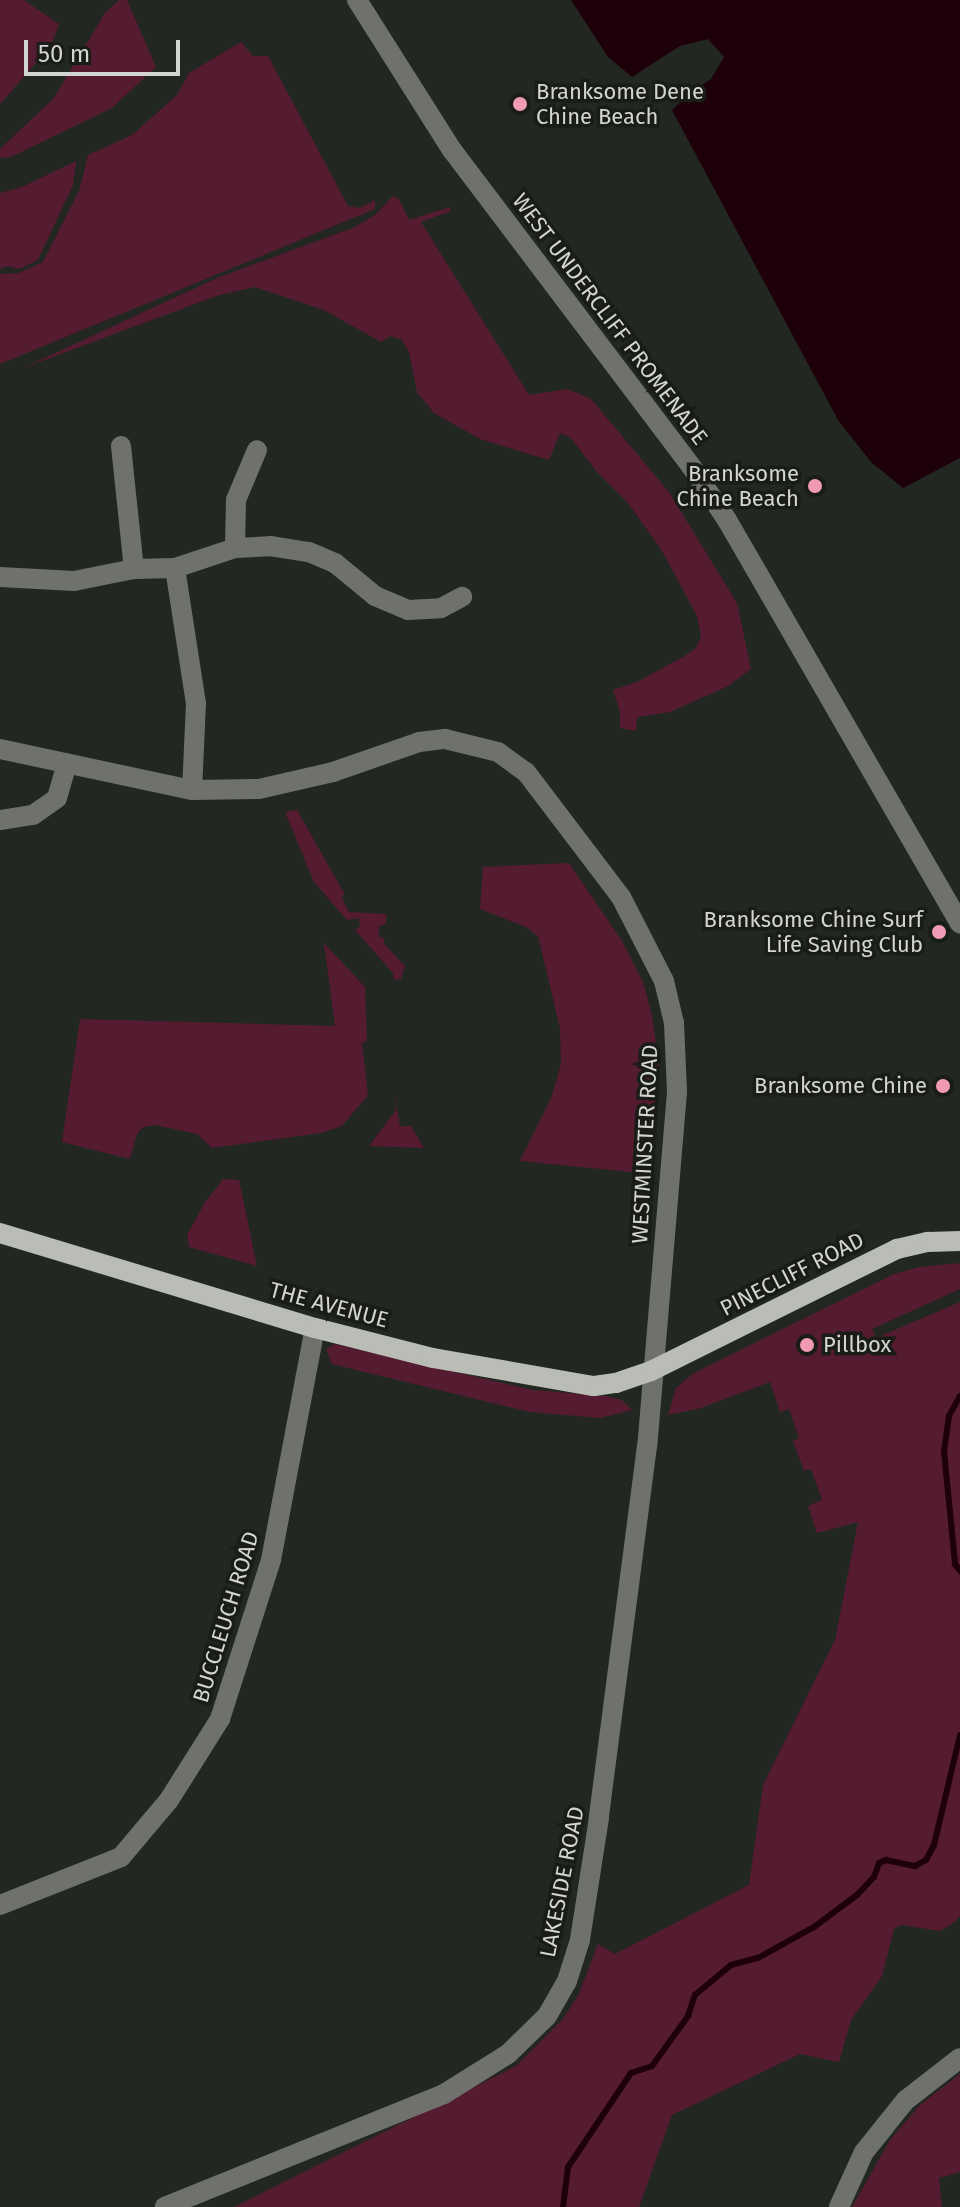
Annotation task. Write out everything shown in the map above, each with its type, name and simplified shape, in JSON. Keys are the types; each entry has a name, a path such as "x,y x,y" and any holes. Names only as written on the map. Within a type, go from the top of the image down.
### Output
{"main road":[{"name":"THE AVENUE","path":"0,1233 315,1328 433,1358 569,1384 616,1383 651,1371"},
{"name":"PINECLIFF ROAD","path":"651,1371 897,1249 928,1242 960,1241"}],"street":[{"name":"WEST UNDERCLIFF PROMENADE","path":"357,0 452,150 654,416 727,520 960,923"},
{"path":"121,446 134,569"},
{"path":"235,548 236,500 257,450"},
{"path":"0,577 74,581 134,569 175,568 235,548 270,546 309,552 335,563 375,596 408,610 441,608 462,597"},
{"path":"175,568 196,703 192,790"},
{"name":"WESTMINSTER ROAD","path":"0,749 192,790 259,789 333,772 419,742 445,739 498,752 517,765 578,837 621,897 664,981 674,1023 677,1092 651,1371"},
{"path":"0,820 33,815 57,798 67,763"},
{"name":"BUCCLEUCH ROAD","path":"0,1905 121,1857 169,1800 220,1719 271,1560 315,1328"},
{"name":"LAKESIDE ROAD","path":"165,2207 444,2094 508,2054 547,2016 567,1981 582,1929 637,1535 651,1371"},
{"path":"839,2207 864,2152 884,2127 906,2100 960,2058"}],"shaded area":[{"path":"0,0 24,0 59,24 51,46 0,104"},
{"path":"119,0 127,0 156,67 112,108 11,157 0,158 0,149 53,99 105,13"},
{"path":"571,0 960,0 960,458 903,488 871,462 838,420 672,110 711,79 724,57 708,39 680,46 632,77 608,57"},
{"path":"241,42 253,56 268,56 348,206 360,208 375,200 375,209 0,364 0,274 19,273 43,262 79,191 88,155 132,135 177,95 189,73"},
{"path":"76,161 73,185 38,260 19,269 7,266 0,269 0,193 22,187"},
{"path":"393,196 399,199 409,220 450,207 451,211 421,222 529,395 567,389 591,399 669,492 737,603 751,669 728,686 670,712 637,717 636,731 620,728 620,712 613,690 637,682 683,657 696,648 701,636 697,616 661,549 628,503 597,472 570,437 560,433 549,460 480,439 434,413 417,392 409,352 402,340 391,336 381,342 324,310 255,287 219,295 23,368 217,278 355,227 376,214"},
{"path":"297,810 344,893 342,899 349,912 386,914 386,924 379,926 379,937 383,937 385,945 405,966 401,979 394,980 393,973 355,930 360,926 359,918 347,920 314,882 285,812"},
{"path":"569,863 622,941 643,982 652,1015 659,1066 651,1174 520,1161 552,1096 561,1064 560,1028 538,936 526,927 480,909 483,867"},
{"path":"324,943 365,987 367,1041 362,1042 368,1095 342,1126 321,1133 212,1148 197,1134 155,1125 143,1127 137,1134 130,1159 62,1142 80,1019 335,1026"},
{"path":"395,1096 400,1126 411,1126 424,1148 369,1146 396,1110"},
{"path":"223,1179 239,1180 257,1266 189,1247 187,1235 204,1204"},
{"path":"960,1263 960,1289 872,1329 876,1338 960,1302 960,1916 940,1931 901,1925 894,1929 882,1976 851,2020 839,2062 800,2054 672,2115 639,2207 234,2207 516,2066 562,2020 578,1996 598,1944 615,1954 749,1885 763,1785 835,1640 858,1522 817,1533 808,1506 822,1500 811,1469 804,1471 793,1441 799,1438 789,1409 780,1412 770,1382 701,1408 668,1415 676,1388 694,1373 894,1274 920,1267"},
{"path":"335,1344 533,1390 606,1396 622,1400 632,1410 600,1418 530,1412 332,1364 326,1349"},
{"path":"960,2074 960,2172 939,2178 942,2207 852,2207 890,2140 920,2105"}],"waterway":[{"path":"960,1396 949,1416 944,1451 955,1564 960,1571"},
{"path":"563,2207 568,2167 631,2073 652,2066 688,2016 695,1995 731,1965 758,1958 814,1927 857,1895 874,1877 879,1863 886,1860 915,1866 926,1860 934,1845 960,1735"}],"place":[{"name":"Branksome Dene Chine Beach","path":"520,104"},
{"name":"Branksome Chine Beach","path":"815,486"},
{"name":"Branksome Chine Surf Life Saving Club","path":"939,932"},
{"name":"Branksome Chine","path":"943,1086"},
{"name":"Pillbox","path":"807,1345"}]}
